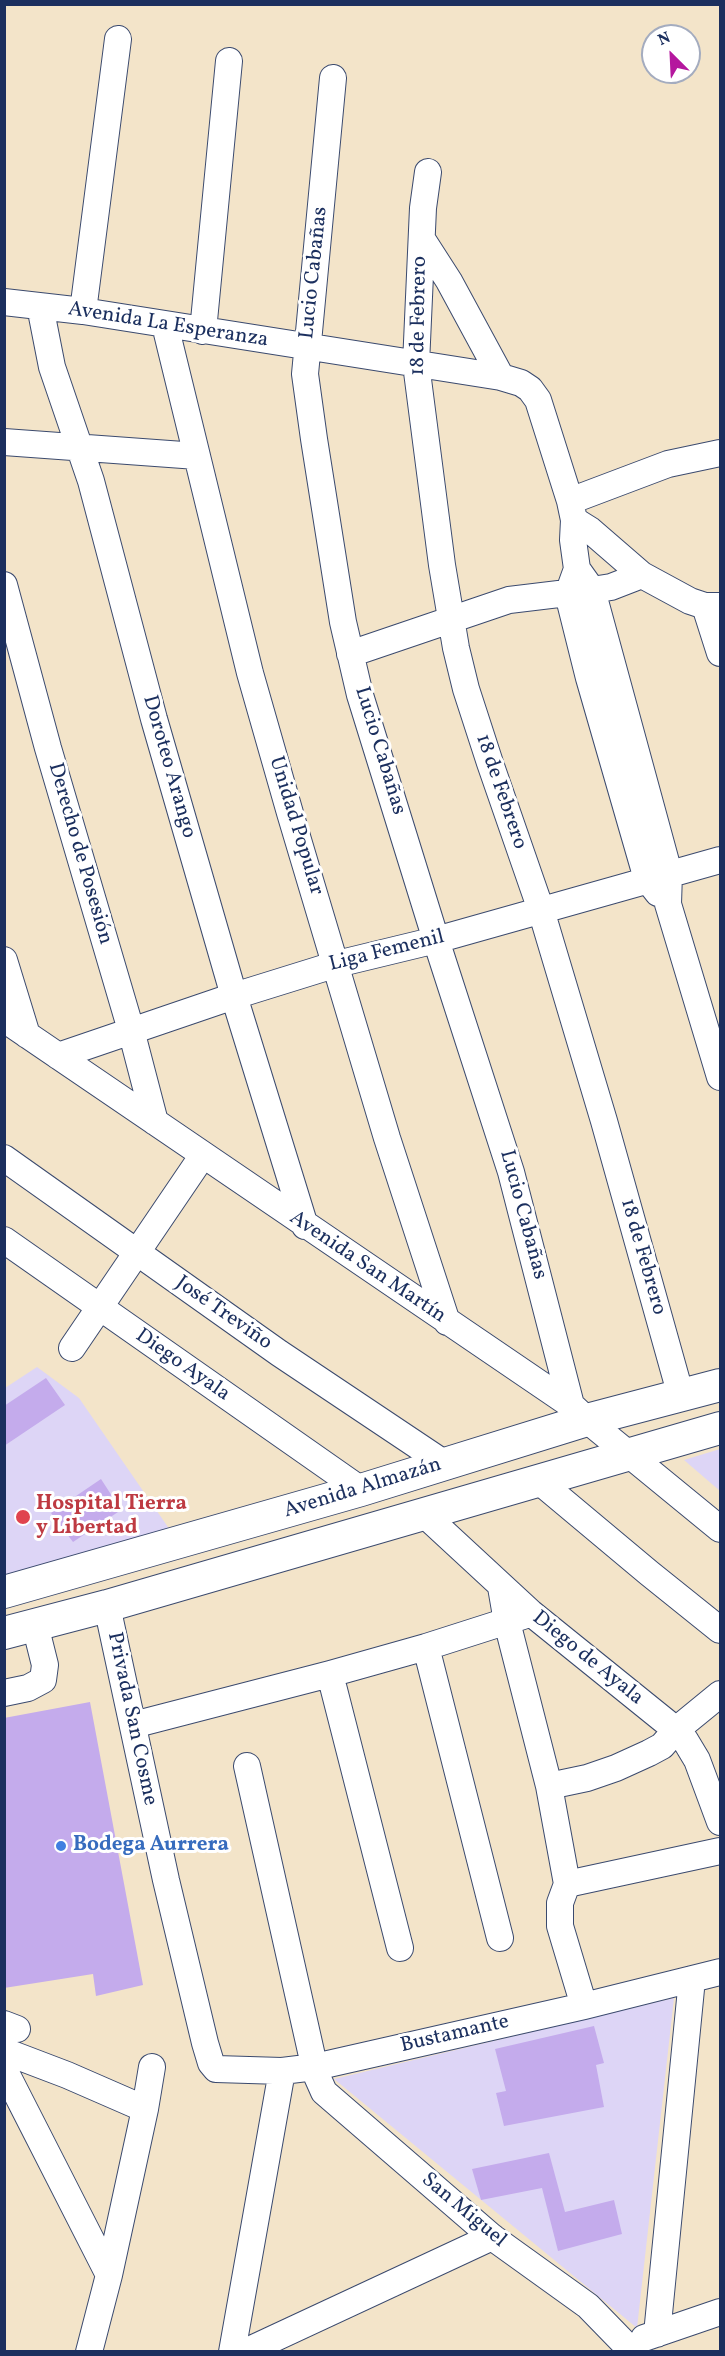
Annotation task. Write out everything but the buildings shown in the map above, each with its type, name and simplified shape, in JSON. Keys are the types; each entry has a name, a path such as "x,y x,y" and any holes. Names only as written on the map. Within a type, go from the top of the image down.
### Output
{"main road":[{"name":"Avenida Almazán","path":"4,1592 445,1464 579,1413 681,1396 720,1385"},
{"name":"Avenida Almazán","path":"4,1633 425,1515 720,1428"}],"street":[{"path":"82,311 118,39"},
{"path":"203,332 230,61"},
{"name":"Lucio Cabañas","path":"333,78 307,347 307,396 350,654 360,695 436,940 512,1172 579,1413"},
{"name":"18 de Febrero","path":"428,172 423,208 416,364 450,620 466,689 541,909 604,1121 681,1396"},
{"path":"422,239 449,281 501,377"},
{"name":"Avenida La Esperanza","path":"4,302 82,311 203,332 501,377 521,383 530,389 538,400 572,510"},
{"name":"Doroteo Arango","path":"40,306 52,367 104,526 154,719 234,996 305,1226"},
{"name":"Unidad Popular","path":"165,325 250,673 387,1138 447,1322"},
{"path":"4,442 197,456"},
{"path":"572,510 668,464 720,453"},
{"path":"572,510 573,540 589,678 668,904 720,1077"},
{"path":"572,510 590,530 642,575 680,596 713,606 720,653"},
{"path":"350,654 509,600 611,587 642,575"},
{"name":"Derecho de Posesión","path":"4,585 155,1122"},
{"name":"Liga Femenil","path":"58,1056 234,996 337,964 436,940 720,860"},
{"path":"4,960 27,1035"},
{"name":"Avenida San Martín","path":"4,1019 579,1413 720,1529"},
{"path":"72,1348 203,1155"},
{"name":"José Treviño","path":"4,1158 279,1353 445,1464"},
{"name":"Diego Ayala","path":"4,1240 361,1490"},
{"path":"539,1481 720,1630"},
{"path":"425,1515 501,1587 519,1617 567,1884 561,1903 560,1926 584,2006"},
{"name":"Privada San Cosme","path":"107,1606 166,1881 205,2043"},
{"path":"133,1725 330,1674 426,1647 519,1617"},
{"name":"Diego de Ayala","path":"519,1617 676,1730 686,1740 697,1760 720,1822"},
{"path":"4,1693 28,1689 43,1680 45,1665 35,1625"},
{"path":"426,1647 500,1938"},
{"path":"330,1674 400,1948"},
{"path":"549,1786 587,1778 616,1768 662,1746 676,1730 720,1694"},
{"name":"San Miguel","path":"247,1766 319,2083 335,2103 492,2237 588,2307 621,2349"},
{"path":"567,1884 720,1851"},
{"name":"Bustamante","path":"205,2043 211,2063 216,2069 282,2071 315,2067 584,2006 720,1972"},
{"path":"657,2334 692,1979"},
{"path":"9,2035 67,2075 145,2109"},
{"path":"89,2352 109,2275 152,2067"},
{"path":"4,2069 109,2275"},
{"path":"232,2352 282,2071"},
{"path":"245,2352 492,2237"},
{"path":"621,2349 720,2312"}],"shaded area":[{"path":"37,1367 79,1398 170,1530 5,1577 5,1388"},
{"path":"720,1449 720,1491 684,1460"},
{"path":"674,1998 637,2328 334,2079"}],"place":[{"name":"Hospital Tierra y Libertad","path":"23,1517"},
{"name":"Bodega Aurrera","path":"61,1846"}]}
